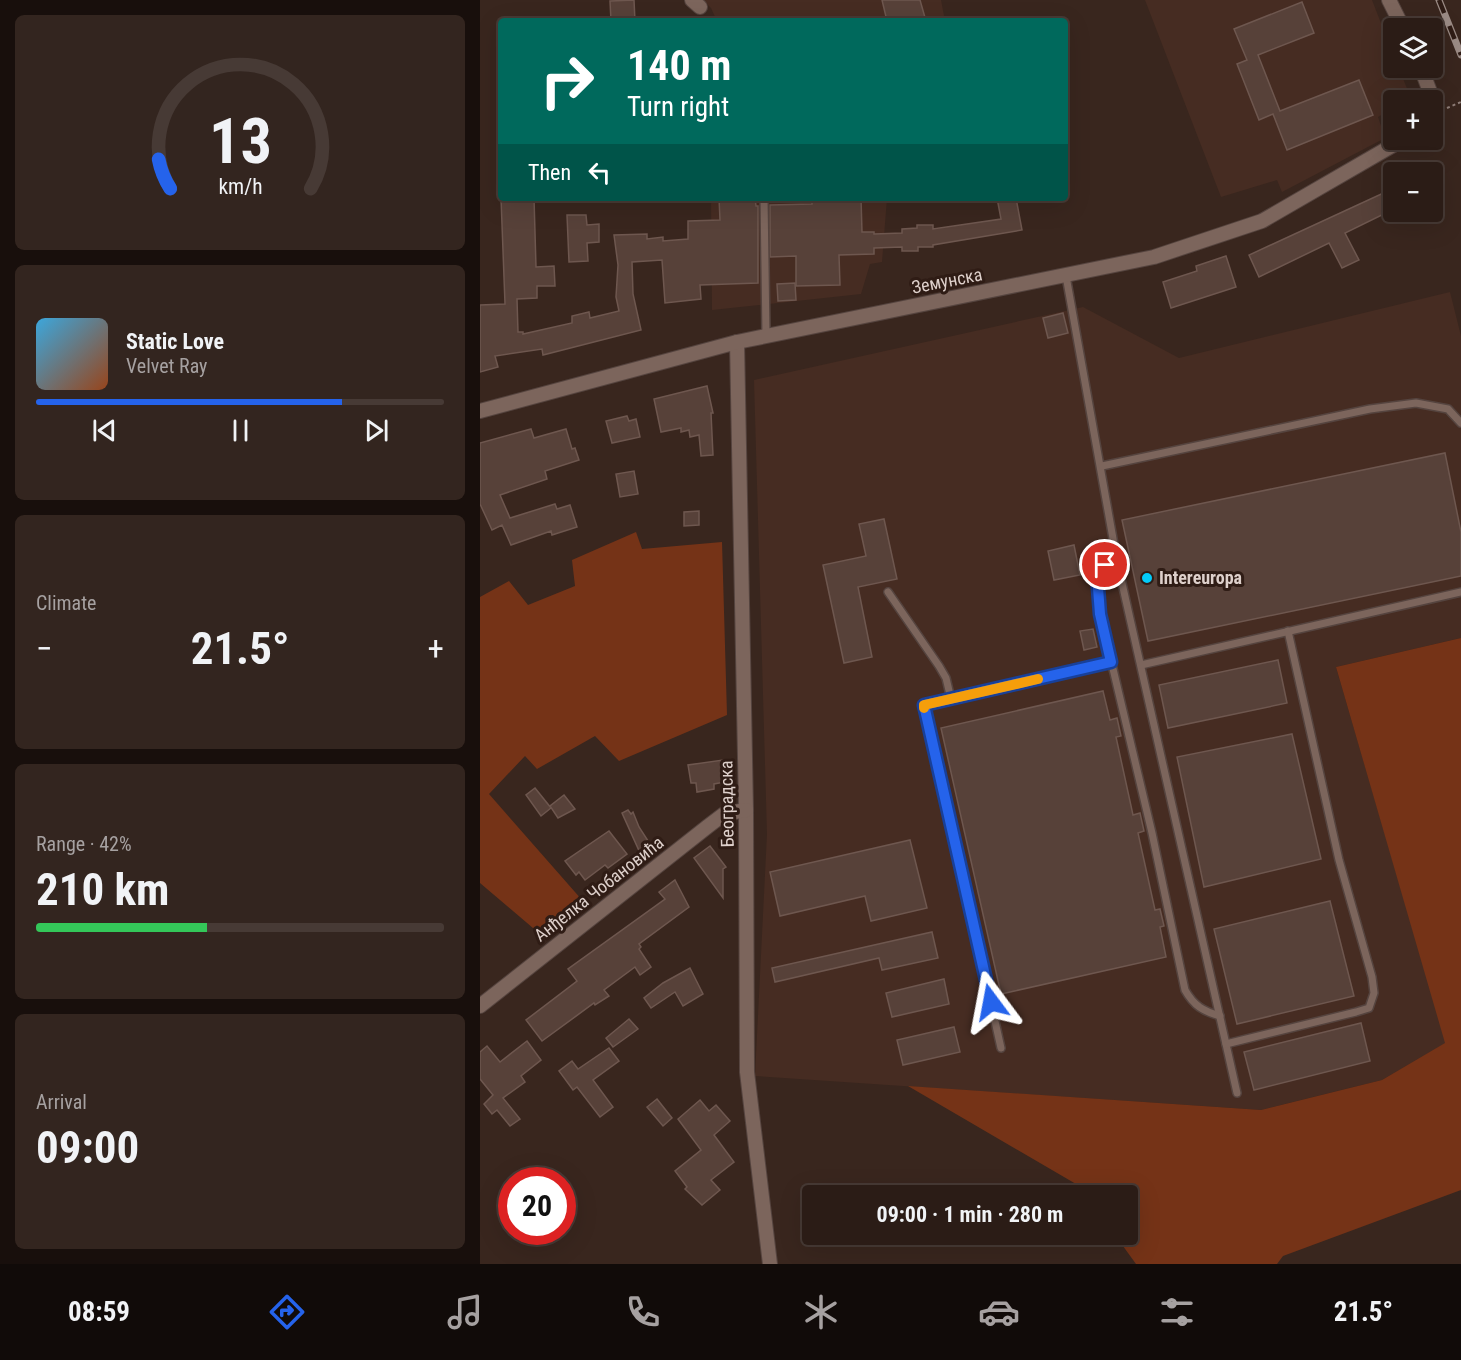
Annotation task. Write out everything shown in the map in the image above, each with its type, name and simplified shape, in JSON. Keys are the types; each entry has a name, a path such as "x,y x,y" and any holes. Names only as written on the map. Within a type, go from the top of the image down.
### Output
{"street":[{"path":"1389,0 1398,18"},
{"name":"Земунска","path":"480,411 766,335 1154,257 1262,221 1385,150"},
{"name":"Београдска","path":"737,342 746,810 747,1072 771,1264"},
{"name":"Анђелка Чобановића","path":"480,1006 706,827 724,814 746,810"}],"lane":[{"path":"764,201 766,335"},
{"path":"1066,276 1118,561 1237,1093"},
{"path":"1102,466 1370,409 1416,403 1448,410 1461,423"},
{"path":"1118,561 1105,565 1097,575 1100,614 1152,833 1185,990 1192,1002 1203,1011 1220,1016"},
{"path":"888,592 939,666 949,685 951,699"},
{"path":"1140,665 1461,592"},
{"path":"1226,1044 1369,1008 1374,993 1364,946 1339,860 1288,631"},
{"path":"1001,1048 924,705 1111,662"}],"path":[{"path":"1443,108 1461,102"}],"shaded area":[{"path":"703,0 941,0 944,18 716,18 711,8"},
{"path":"1145,0 1372,0 1383,28 1383,78 1403,78 1408,90 1383,90 1383,114 1378,117 1383,139 1282,192 1277,180 1221,197"},
{"path":"711,201 887,201 882,262 870,264 861,294 712,310"},
{"path":"1450,292 1461,336 1461,638 1336,667 1446,1043 1382,1080 1261,1110 755,1076 767,834 754,380 1083,307 1179,358"},
{"path":"636,532 642,549 722,542 727,715 619,761 595,736 537,769 525,756 489,794 582,900 540,934 480,883 480,597 509,581 528,605 575,586 572,560"},
{"path":"1461,638 1461,1190 1283,1256 1277,1264 1136,1264 1122,1245 1138,1245 1138,1185 1077,1185 908,1086 1261,1110 1382,1080 1445,1043 1336,667"}],"building":[{"path":"634,0 635,18 611,18 610,1"},
{"path":"882,0 920,0 925,18 886,18"},
{"path":"1302,2 1314,33 1258,55 1280,111 1359,80 1373,115 1287,150 1273,114 1259,120 1237,64 1247,60 1234,29"},
{"path":"1383,193 1383,214 1345,233 1359,260 1342,268 1329,243 1259,277 1249,255"},
{"path":"501,201 534,201 536,267 554,266 555,286 537,286 537,298 517,299 518,332 523,332 523,334 572,323 572,316 589,312 590,318 619,311 616,297 618,265 614,235 647,234 647,239 663,237 663,241 688,239 688,221 720,220 719,201 755,201 758,206 758,283 700,285 701,299 665,303 662,260 632,262 633,294 641,330 543,355 542,349 495,356 498,367 480,372 480,305 505,304"},
{"path":"812,201 861,201 862,232 874,232 874,234 902,233 902,229 917,228 917,225 933,225 933,229 1001,219 998,201 1017,201 1022,230 933,245 933,247 918,247 918,251 902,251 902,247 874,248 874,254 839,255 840,285 796,286 796,256 770,257 770,205 812,204"},
{"path":"567,215 586,215 587,225 599,224 599,242 587,243 588,261 569,262"},
{"path":"1226,256 1236,287 1171,308 1163,282 1197,271 1196,266"},
{"path":"795,283 796,300 778,301 777,284"},
{"path":"1063,313 1068,333 1048,338 1043,318"},
{"path":"707,386 713,413 711,413 713,455 701,456 699,435 690,437 689,430 681,432 681,428 661,432 654,399"},
{"path":"627,416 629,421 636,419 640,437 612,443 606,421"},
{"path":"531,429 534,438 566,429 572,449 575,448 579,460 545,471 547,479 500,495 510,518 555,504 557,509 570,505 577,527 552,535 551,531 511,545 502,525 492,530 480,504 480,443"},
{"path":"1445,453 1461,532 1461,576 1148,641 1122,520"},
{"path":"634,471 638,494 620,497 616,474"},
{"path":"699,511 699,525 684,526 684,512"},
{"path":"884,519 897,579 858,587 872,657 844,663 823,565 866,556 859,524"},
{"path":"1074,545 1080,575 1054,580 1048,551"},
{"path":"1093,629 1097,647 1084,650 1080,631"},
{"path":"1278,660 1287,703 1168,728 1159,685"},
{"path":"1103,691 1110,720 1117,718 1121,736 1116,737 1133,815 1140,813 1144,831 1138,833 1155,910 1160,909 1164,926 1160,927 1166,957 1001,994 941,728"},
{"path":"1292,734 1321,859 1204,887 1177,757"},
{"path":"723,760 725,782 714,784 714,789 697,792 696,783 691,783 688,765"},
{"path":"535,788 551,808 541,816 526,795"},
{"path":"564,795 575,809 558,818 550,806"},
{"path":"628,810 631,814 633,812 639,827 652,847 641,855 622,813"},
{"path":"609,831 627,854 608,868 605,865 585,880 579,872 576,875 565,861"},
{"path":"910,840 927,908 871,921 865,896 780,916 770,872"},
{"path":"710,846 726,867 723,869 723,898 694,858"},
{"path":"675,880 689,907 639,944 641,947 639,949 651,967 640,975 635,967 604,990 609,996 595,1005 594,1003 542,1041 526,1020 577,981 568,969 665,899 659,892"},
{"path":"1330,901 1354,996 1237,1024 1214,929"},
{"path":"932,932 938,958 882,970 879,958 775,982 772,968"},
{"path":"690,968 703,994 683,1006 675,992 651,1008 644,998 663,983"},
{"path":"944,979 949,1004 892,1017 886,993"},
{"path":"629,1019 638,1029 613,1047 606,1038"},
{"path":"1361,1023 1370,1061 1254,1090 1244,1052"},
{"path":"954,1027 960,1052 903,1065 897,1040"},
{"path":"527,1041 541,1060 521,1076 525,1082 503,1098 520,1119 510,1126 497,1110 492,1114 484,1104 493,1095 480,1079 480,1052 487,1046 500,1062"},
{"path":"609,1048 619,1061 593,1080 613,1107 600,1117 577,1087 573,1090 559,1071 572,1061 578,1069"},
{"path":"657,1099 672,1118 663,1126 647,1107"},
{"path":"700,1100 709,1111 716,1105 730,1121 714,1135 734,1162 711,1180 720,1190 702,1205 685,1189 687,1187 675,1171 701,1150 678,1119"}],"railway":[{"path":"1439,0 1461,55"}],"slow traffic":[{"path":"924,708 924,705 1038,679"}],"place":[{"name":"Intereuropa","path":"1147,578"}],"route":[{"path":"991,1002 924,705 1111,662 1097,589 1097,575 1105,565"}]}
